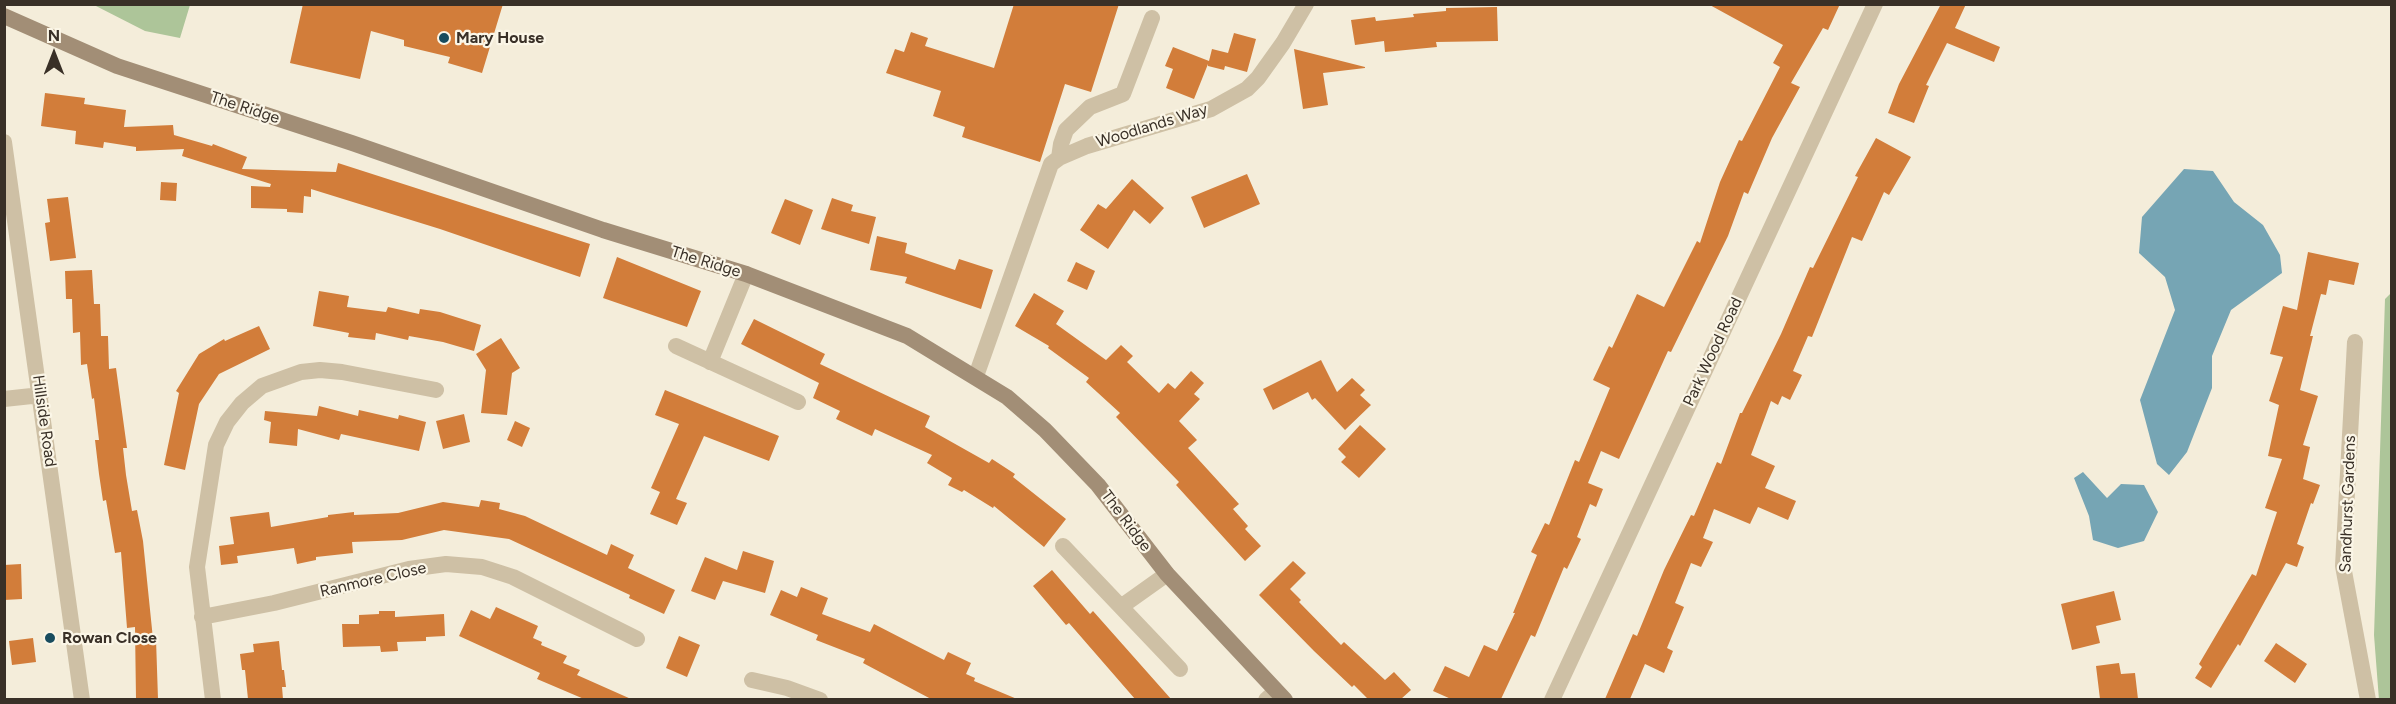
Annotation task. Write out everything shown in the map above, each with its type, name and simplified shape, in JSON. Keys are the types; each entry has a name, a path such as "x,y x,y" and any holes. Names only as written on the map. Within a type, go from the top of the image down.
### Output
{"main road":[{"name":"The Ridge","path":"4,16 117,66 352,143 603,230 746,274 907,336 1007,397 1045,430 1098,484 1167,574 1276,697"}],"street":[{"name":"Woodlands Way","path":"975,376 1051,164 1087,146 1211,109 1246,89 1258,78 1283,44 1305,4"},
{"name":"Park Wood Road","path":"1552,699 1875,4"},
{"name":"Woodlands Way","path":"1059,158 1066,130 1090,107 1123,94 1152,18"},
{"name":"Hillside Road","path":"4,142 7,183 41,394 82,699"},
{"path":"710,362 746,274"},
{"name":"Sandhurst Gardens","path":"2355,342 2343,566 2368,699"},
{"path":"676,346 798,402"},
{"path":"213,699 197,567 216,445 227,422 242,403 262,386 301,372 320,370 436,390"},
{"path":"4,399 41,394"},
{"path":"1063,546 1180,669"},
{"name":"Ranmore Close","path":"202,617 274,603 409,569 446,564 482,567 513,577 637,639"},
{"path":"1122,606 1167,574"},
{"path":"752,680 820,699"}],"green space":[{"path":"94,5 190,5 180,38 145,31"},
{"path":"2391,293 2392,699 2379,700 2374,635 2385,299"}],"water":[{"path":"2184,169 2213,171 2234,202 2263,225 2280,255 2282,273 2231,310 2212,356 2212,388 2187,452 2169,475 2157,464 2140,400 2175,310 2165,277 2139,253 2142,217"},
{"path":"2083,472 2107,498 2121,484 2144,485 2158,512 2144,541 2118,548 2093,540 2089,516 2074,478"}],"building":[{"path":"303,4 503,4 482,73 448,63 450,57 404,46 404,40 371,31 360,79 290,63"},
{"path":"1014,4 1119,4 1091,92 1065,84 1040,162 962,137 965,127 933,116 941,91 886,73 895,49 904,52 911,32 928,38 925,46 994,68"},
{"path":"1708,4 1840,4 1828,30 1823,28 1791,83 1800,87 1772,138 1748,194 1744,192 1728,236 1671,352 1668,351 1619,459 1601,451 1588,483 1603,489 1596,507 1590,504 1577,537 1581,539 1567,569 1564,567 1535,637 1531,635 1501,699 1451,699 1433,691 1445,666 1469,677 1484,645 1497,651 1515,613 1513,613 1537,555 1531,552 1545,523 1549,525 1575,460 1579,462 1610,388 1593,380 1609,346 1612,348 1637,294 1664,307 1697,241 1700,243 1720,182 1739,140 1742,141 1780,67 1773,63 1783,45"},
{"path":"1941,4 1966,4 1955,28 2000,47 1994,62 1947,43 1926,85 1929,86 1914,123 1888,113 1899,84"},
{"path":"1497,7 1498,41 1436,42 1437,47 1385,52 1384,41 1355,45 1351,20 1375,17 1376,21 1414,17 1413,14 1446,11 1446,8"},
{"path":"1234,33 1256,39 1247,72 1225,66 1224,70 1208,66 1208,64 1194,99 1166,88 1173,69 1165,66 1173,47 1209,61 1212,49 1228,53"},
{"path":"1294,49 1365,68 1323,73 1328,105 1303,109"},
{"path":"45,93 85,98 84,104 126,110 124,127 173,125 174,135 212,146 213,144 247,157 242,169 336,172 338,163 590,244 580,277 440,229 311,189 311,197 304,196 303,213 287,212 287,209 251,208 251,186 270,187 271,184 182,156 184,149 136,151 136,147 104,142 103,148 75,144 76,131 41,126"},
{"path":"1876,138 1911,157 1889,195 1884,192 1862,241 1852,237 1812,337 1808,336 1793,371 1802,375 1790,400 1782,396 1778,405 1771,401 1751,455 1775,466 1765,488 1796,501 1788,520 1758,507 1750,524 1714,509 1703,538 1713,542 1701,567 1691,563 1675,603 1684,607 1667,648 1673,651 1664,673 1645,664 1630,699 1605,699 1633,634 1637,636 1664,570 1691,515 1694,516 1717,462 1721,464 1740,413 1781,334 1810,267 1813,268 1858,177 1855,176"},
{"path":"1247,174 1260,204 1204,228 1191,197"},
{"path":"1132,179 1164,208 1150,224 1134,210 1108,249 1080,230 1098,204 1106,209"},
{"path":"161,182 177,183 176,201 160,200"},
{"path":"68,197 76,258 50,261 45,223 50,222 47,199"},
{"path":"832,198 853,205 851,211 876,217 869,244 821,229"},
{"path":"785,199 813,210 800,245 771,233"},
{"path":"877,236 907,243 905,253 955,270 959,259 993,270 981,309 905,283 907,277 870,270"},
{"path":"2308,252 2359,263 2354,285 2329,280 2326,295 2321,294 2300,390 2318,396 2303,445 2310,447 2303,479 2320,485 2313,504 2311,503 2297,544 2304,547 2297,567 2286,563 2240,646 2238,644 2211,688 2195,678 2202,667 2199,664 2252,574 2256,576 2277,512 2265,508 2282,459 2268,456 2279,405 2269,401 2283,357 2270,354 2283,306 2297,310"},
{"path":"617,257 701,291 687,327 603,298"},
{"path":"1076,262 1095,271 1087,290 1067,281"},
{"path":"92,270 94,304 100,304 101,336 108,336 109,369 116,368 127,448 123,448 126,475 132,511 137,510 143,541 153,639 156,639 158,699 136,699 135,627 127,628 121,552 115,553 99,474 95,440 99,440 94,398 92,399 87,364 81,365 80,332 73,333 72,299 66,299 65,271"},
{"path":"319,291 349,296 347,307 386,312 388,307 419,314 420,309 440,312 481,325 474,351 409,336 408,340 376,333 375,340 348,337 349,333 313,326"},
{"path":"1034,293 1064,311 1056,324 1106,360 1121,345 1133,356 1127,362 1159,393 1168,383 1175,389 1191,371 1204,383 1194,394 1200,399 1179,421 1197,440 1188,448 1239,504 1233,509 1248,526 1245,529 1261,546 1245,561 1176,485 1179,482 1116,417 1120,413 1086,382 1089,378 1048,348 1049,346 1015,326"},
{"path":"754,319 825,354 820,364 930,416 925,427 989,463 992,459 1015,474 1013,477 1066,519 1044,547 994,506 993,508 964,490 962,492 948,485 952,478 927,463 932,455 875,429 872,436 836,419 840,411 813,398 819,383 741,344"},
{"path":"259,326 270,349 219,374 199,404 185,470 164,465 179,393 176,391 199,354 224,339 225,341"},
{"path":"501,338 520,368 512,373 507,415 481,413 486,370 476,354"},
{"path":"1321,360 1337,392 1352,378 1365,390 1360,395 1371,405 1345,430 1315,398 1312,400 1308,392 1273,410 1263,389"},
{"path":"665,390 779,436 769,461 704,436 676,499 687,503 677,525 650,514 660,492 651,488 679,424 655,415"},
{"path":"319,406 358,416 359,410 398,419 399,415 426,422 419,451 341,434 339,440 298,429 297,446 269,443 271,422 264,420 265,411 317,416"},
{"path":"464,414 470,442 443,449 436,421"},
{"path":"515,421 530,428 522,447 507,440"},
{"path":"1360,425 1386,449 1359,478 1341,462 1346,457 1338,449"},
{"path":"481,500 500,503 499,509 525,516 607,555 611,544 634,555 628,568 675,590 664,614 629,598 630,595 509,539 444,530 402,540 352,542 353,553 316,557 316,560 297,564 294,548 237,556 238,563 221,565 219,546 234,544 230,517 269,512 271,527 354,512 354,515 398,513 443,502 479,507"},
{"path":"743,551 774,561 765,593 723,581 715,600 691,591 705,557 737,570"},
{"path":"1293,561 1306,573 1290,589 1301,600 1299,602 1341,645 1344,642 1385,680 1394,672 1411,690 1401,699 1368,699 1314,651 1259,595"},
{"path":"21,564 22,599 4,600 4,565"},
{"path":"1052,570 1090,614 1093,611 1171,699 1135,699 1069,623 1066,625 1033,586"},
{"path":"801,587 828,598 822,614 870,632 874,624 944,660 948,652 971,663 966,674 975,678 974,681 1017,699 931,699 863,663 865,659 816,640 818,635 770,615 781,590 797,597"},
{"path":"2114,591 2121,620 2096,626 2100,643 2072,650 2061,604"},
{"path":"496,607 538,626 533,638 542,642 541,645 567,656 563,663 580,670 577,675 631,699 584,699 537,679 540,673 459,636 471,610 490,619"},
{"path":"379,611 395,611 395,617 444,614 445,636 426,637 426,641 397,642 398,651 381,652 380,646 343,647 342,624 359,624 359,615 379,614"},
{"path":"679,636 700,645 687,677 666,668"},
{"path":"33,638 36,662 12,665 9,641"},
{"path":"279,641 286,687 282,687 283,699 248,699 245,670 242,670 240,654 254,652 253,644"},
{"path":"2276,643 2307,664 2295,683 2264,661"},
{"path":"2119,663 2121,674 2135,673 2138,699 2100,699 2096,666"}],"place":[{"name":"Mary House","path":"444,38"},
{"name":"Rowan Close","path":"50,638"}]}
